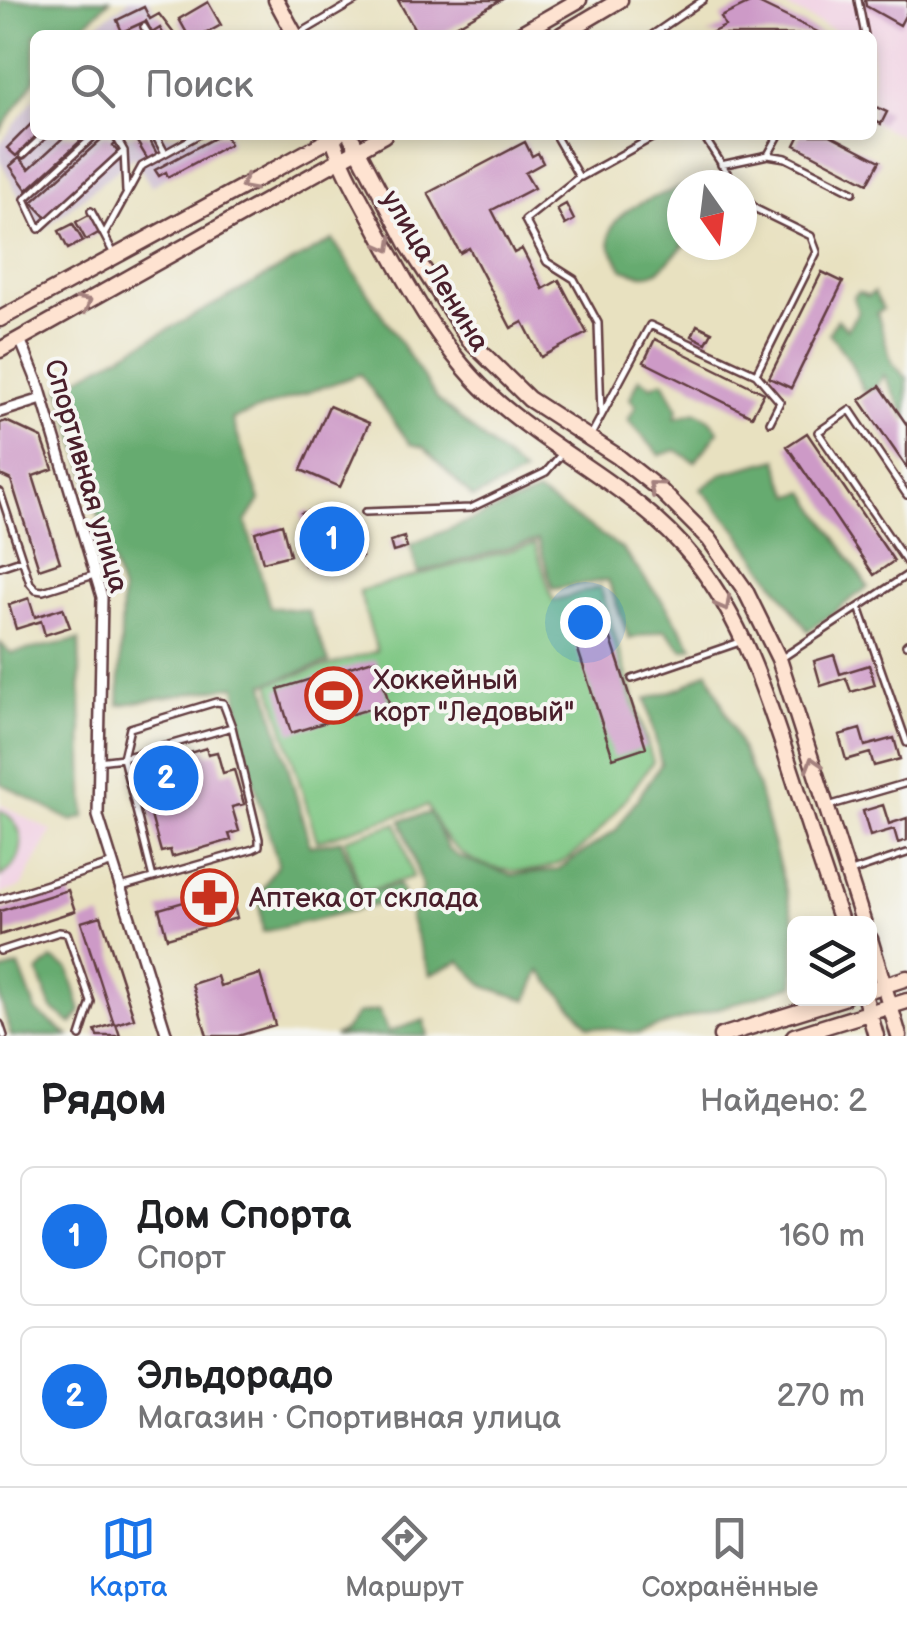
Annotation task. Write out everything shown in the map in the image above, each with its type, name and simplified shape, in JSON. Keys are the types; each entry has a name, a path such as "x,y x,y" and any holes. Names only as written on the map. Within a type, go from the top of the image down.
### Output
{"street":[{"path":"276,0 293,30"},
{"path":"527,30 581,0 593,17"},
{"path":"570,30 620,0"},
{"path":"0,319 328,140"},
{"name":"улица Ленина","path":"336,140 341,159 390,253 441,340 469,375 516,418 627,493 672,534 707,576 743,640 778,731 839,916"},
{"name":"улица Ленина","path":"353,140 446,308 469,340 529,399 660,490 708,540 746,590 779,659 861,916"},
{"path":"0,350 375,140"},
{"path":"25,306 38,329"},
{"name":"Спортивная улица","path":"20,339 97,574 104,624 98,816 167,1036"},
{"path":"0,412 42,399"},
{"path":"516,418 529,399"},
{"path":"778,731 801,724"},
{"path":"899,1036 890,1006 877,988 907,978"},
{"path":"877,1006 907,1001"},
{"path":"722,1036 818,1006"},
{"path":"794,1036 867,1006 876,1036"}],"lane":[{"path":"305,30 356,0"},
{"path":"659,30 703,0"},
{"path":"858,0 864,30"},
{"path":"23,155 39,140"},
{"path":"90,140 25,200 39,229 124,151"},
{"path":"118,140 124,151 126,195"},
{"path":"158,140 165,153"},
{"path":"104,235 142,166 189,140"},
{"path":"559,140 579,178"},
{"path":"601,418 598,323 574,279 547,262 525,220 579,178 648,140"},
{"path":"705,140 724,170"},
{"path":"768,155 776,140"},
{"path":"721,165 768,155 786,158 853,192"},
{"path":"756,374 817,252 811,236 757,209"},
{"path":"91,212 115,256"},
{"path":"590,438 650,325 756,374 780,402 770,422"},
{"path":"907,495 850,410 818,432 907,563"},
{"path":"365,512 471,508 546,472 565,450"},
{"path":"0,492 36,590 97,574"},
{"path":"0,566 22,560"},
{"path":"779,659 907,574"},
{"path":"859,606 907,743"},
{"path":"632,679 743,640"},
{"path":"121,887 153,878 259,846 223,703 130,728 123,758 153,878"},
{"path":"98,761 123,758 232,727"},
{"path":"827,806 907,783"},
{"path":"848,873 907,853"},
{"path":"0,899 113,863"},
{"path":"0,952 59,932 67,933 91,1002 80,1036"},
{"path":"0,1024 4,1036"}],"shaded area":[{"path":"129,0 149,0 167,30 90,30"},
{"path":"772,0 907,0 907,139 877,124 877,30 833,30"},
{"path":"30,104 30,140 231,141 151,186 133,157 38,234 0,160 0,144"},
{"path":"0,804 52,831 21,887 0,894"}],"green space":[{"path":"0,0 110,0 79,30 30,30 30,87 0,131"},
{"path":"667,193 670,260 658,270 644,274 623,269 611,248 610,235 622,215"},
{"path":"333,240 438,400 524,474 473,498 423,447 410,444 360,374 232,419 260,500 246,522 270,607 308,611 329,662 265,684 310,846 341,840 360,893 399,885 404,898 263,932 261,896 278,864 243,745 236,686 119,705 122,593 60,388"},
{"path":"858,292 868,296 874,292 883,309 877,313 892,363 907,378 907,418 884,375 877,386 864,392 849,360 829,333 837,319 847,329 858,312 853,298"},
{"path":"640,378 651,386 663,381 678,409 675,418 696,412 708,418 719,431 695,462 676,450 660,455 628,420 636,406 630,398"},
{"path":"778,459 792,496 806,492 868,587 808,631 736,529 701,489 724,473"},
{"path":"538,493 621,548 693,647 683,650 665,630 629,639 608,580 553,589 538,540 418,573 410,545"},
{"path":"535,544 553,601 600,587 653,762 596,835 573,855 544,868 511,871 479,863 444,837 427,806 317,841 270,683 377,651 359,591"},
{"path":"79,640 85,817 72,821 0,783 0,643 11,653"},
{"path":"708,671 757,785 793,916 787,916 787,987 638,1033 589,1026 540,971 527,1000 486,987 460,961 430,975 410,917 423,889 401,820 430,813 448,849 459,857 511,875 557,870 616,830 661,764 646,699 681,688"},
{"path":"0,810 16,825 21,843 16,862 0,877"},
{"path":"397,823 413,877 361,893 345,839"},
{"path":"52,959 69,969 81,1011 72,1024 52,1009 38,972"},
{"path":"19,966 36,1011 69,1036 11,1036 0,998 0,972"},
{"path":"379,1010 388,1032 424,1020 428,1036 334,1036 344,1031 357,1014"}],"building":[{"path":"398,0 501,0 449,30 415,30"},
{"path":"865,0 907,0 907,12 900,25 866,6"},
{"path":"754,1 814,30 717,30 725,26 721,17"},
{"path":"208,2 221,25 212,30 185,30 179,19"},
{"path":"144,7 150,19 159,14 171,30 150,30 146,21 121,30 117,20"},
{"path":"877,107 887,112 881,124 877,122"},
{"path":"30,125 32,140 16,156 7,148"},
{"path":"61,140 82,140 27,190 10,166 19,158 29,169"},
{"path":"100,140 116,143 113,146 118,152 47,218 32,202"},
{"path":"136,140 150,140 157,154 148,160"},
{"path":"210,140 228,140 230,144 168,177 166,172 159,176 155,170"},
{"path":"798,140 840,140 880,161 868,183 795,145"},
{"path":"525,142 532,156 538,153 543,163 525,173 534,188 492,210 514,253 522,249 543,289 559,280 587,333 541,357 523,322 511,328 469,248 460,253 428,193"},
{"path":"566,204 574,220 565,225 557,209"},
{"path":"91,214 100,232 86,240 76,222"},
{"path":"73,224 83,241 68,249 59,231"},
{"path":"822,272 843,282 791,388 769,378"},
{"path":"697,325 712,332 706,343 692,336"},
{"path":"655,339 764,393 752,416 644,362"},
{"path":"880,386 907,425 907,468 860,400"},
{"path":"329,406 369,423 340,487 301,470"},
{"path":"6,421 42,438 53,469 33,476 60,562 39,569 11,480 0,475 0,423"},
{"path":"807,433 894,561 874,575 787,446"},
{"path":"347,509 362,557 317,571 314,562 305,565 302,558 312,555 301,513 308,511 311,520"},
{"path":"282,524 290,555 263,562 255,532"},
{"path":"404,537 407,548 393,552 390,541"},
{"path":"29,598 35,617 63,608 70,627 45,635 41,621 16,629 9,605"},
{"path":"599,602 646,747 613,758 566,613"},
{"path":"834,655 840,674 869,665 875,685 851,692 846,678 821,686 814,661"},
{"name":"Хоккейный корт \"Ледовый\"","path":"376,659 389,703 291,733 278,689"},
{"path":"860,729 865,746 894,738 900,759 874,766 870,753 846,760 839,735"},
{"path":"206,748 208,754 217,752 223,773 234,770 244,804 232,807 239,831 229,834 231,840 172,857 170,850 161,852 140,776 148,774 146,766"},
{"path":"883,805 889,824 907,818 907,840 898,843 894,829 870,836 863,811"},
{"path":"229,889 237,918 167,938 159,909"},
{"path":"68,890 75,911 0,935 0,911"},
{"path":"101,916 134,1018 116,1024 120,1036 97,1036 95,1030 114,1024 81,922"},
{"path":"260,974 275,1025 238,1036 207,1036 192,984 217,976 220,986"}],"place":[{"name":"Дом Спорта","path":"332,539"},
{"name":"Хоккейный корт \"Ледовый\"","path":"334,696"},
{"name":"Эльдорадо","path":"166,778"},
{"name":"Аптека от склада","path":"210,898"}]}
